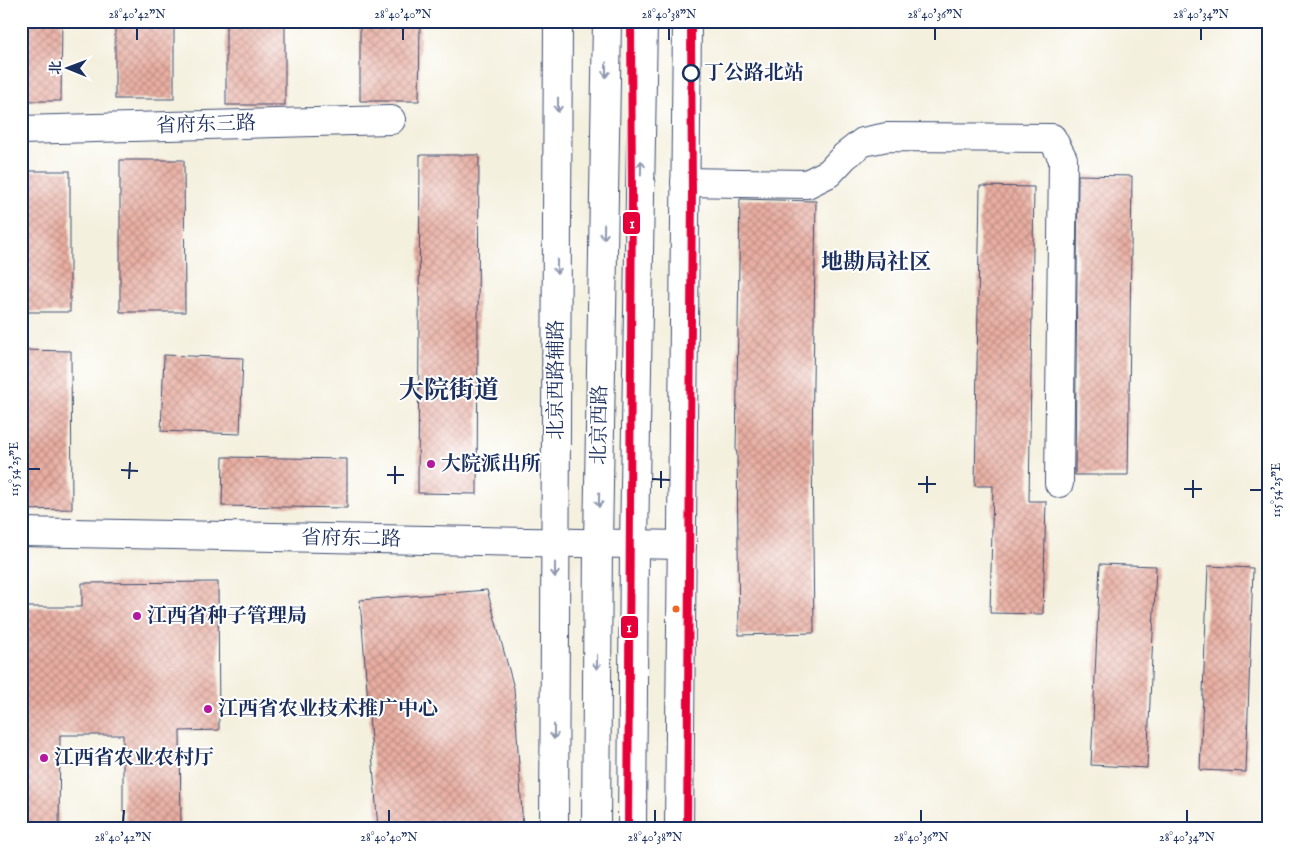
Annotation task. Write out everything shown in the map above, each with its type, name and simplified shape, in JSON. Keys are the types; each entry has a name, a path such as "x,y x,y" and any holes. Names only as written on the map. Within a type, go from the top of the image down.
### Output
{"main road":[{"name":"北京西路辅路","path":"554,829 558,21"},
{"name":"北京西路","path":"596,829 598,543 607,21"},
{"name":"北京西路","path":"632,829 634,544 644,21"},
{"path":"680,829 687,21"},
{"name":"省府东三路","path":"21,130 391,120"},
{"path":"685,182 807,184 829,173 844,156 863,142 886,137 1052,138 1063,159 1059,482"},
{"name":"省府东二路","path":"21,532 682,545"}],"building":[{"path":"21,21 62,21 61,101 21,101"},
{"path":"115,21 174,21 174,99 115,99"},
{"path":"226,21 285,21 285,105 226,105"},
{"path":"360,21 420,21 419,101 360,101"},
{"path":"420,155 479,155 477,494 418,493"},
{"path":"120,160 184,160 185,312 120,312"},
{"path":"21,171 70,171 70,312 21,312"},
{"path":"1078,175 1132,176 1128,475 1075,475"},
{"path":"980,186 1034,187 1029,501 1046,501 1043,614 990,613 993,486 975,486"},
{"path":"740,199 816,201 812,443 814,633 739,635 736,452"},
{"path":"21,350 71,351 72,509 21,510"},
{"path":"164,355 243,358 240,434 161,431"},
{"path":"223,457 347,459 347,508 222,506"},
{"path":"1100,564 1156,566 1147,768 1091,765"},
{"path":"1208,566 1253,568 1246,772 1200,770"},
{"path":"218,582 219,730 180,731 181,829 126,829 125,811 123,811 123,735 60,735 59,829 21,829 21,607 82,607 82,583"},
{"path":"487,590 514,688 523,829 378,829 360,600"}],"transit line":[{"name":"1","path":"628,829 632,192 631,21"},
{"name":"1","path":"687,829 692,191 691,21"}],"place":[{"name":"丁公路北站","path":"691,73"},
{"name":"大院派出所","path":"431,464"},
{"name":"江西省种子管理局","path":"137,616"},
{"name":"江西省农业技术推广中心","path":"208,709"},
{"name":"江西省农业农村厅","path":"44,758"}],"district":[{"name":"地勘局社区","path":"876,263"},
{"name":"大院街道","path":"449,391"}]}
